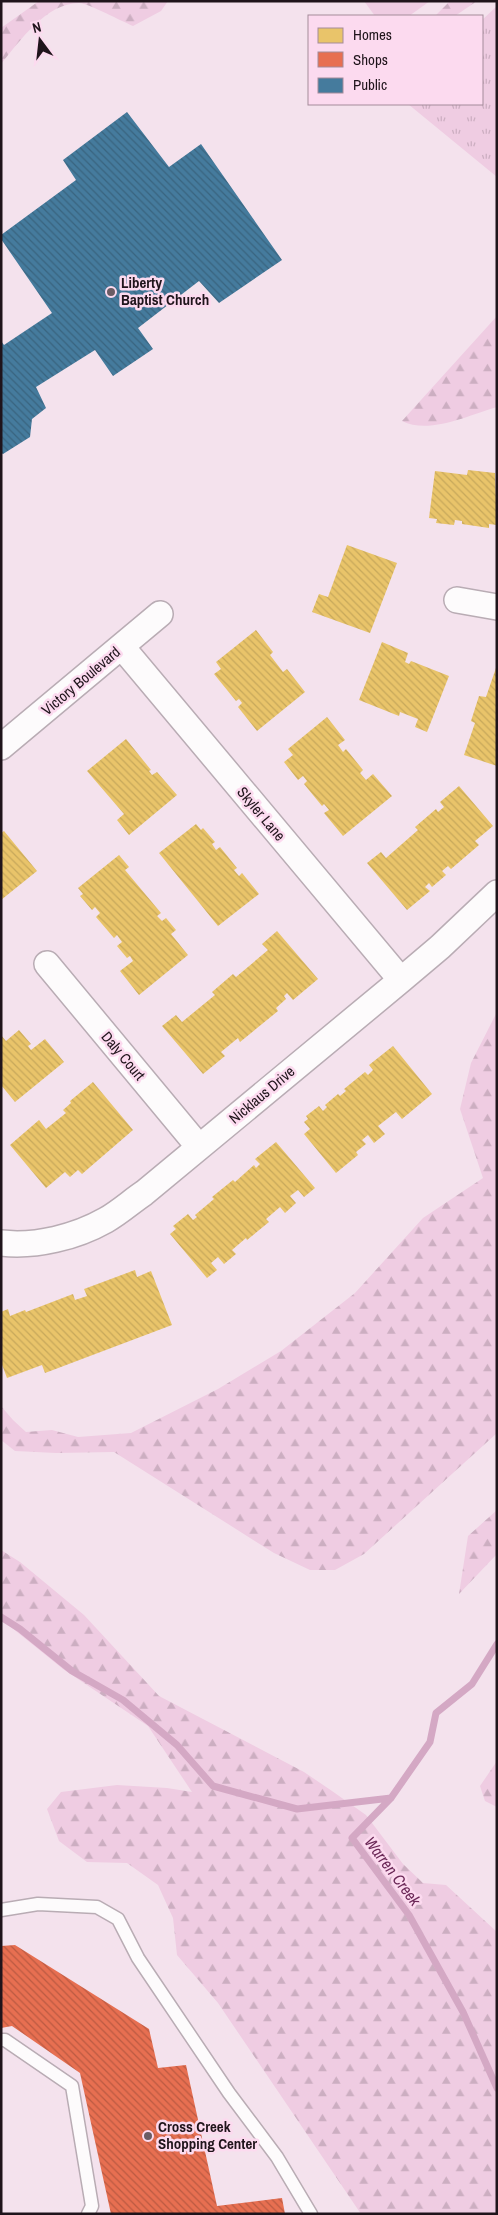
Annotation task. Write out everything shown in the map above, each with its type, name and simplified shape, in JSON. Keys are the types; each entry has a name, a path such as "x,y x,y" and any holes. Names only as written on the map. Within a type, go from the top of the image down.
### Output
{"street":[{"path":"457,600 497,607"},
{"name":"Victory Boulevard","path":"1,747 160,614"},
{"name":"Skyler Lane","path":"122,647 401,980"},
{"name":"Nicklaus Drive","path":"1,1243 14,1244 62,1239 106,1220 144,1192 440,948 497,893"},
{"name":"Daly Court","path":"47,964 199,1147"}],"lane":[{"path":"1,1910 38,1904 97,1907 118,1919 138,1958 229,2093 277,2158 311,2214"},
{"path":"1,2040 5,2040 72,2086 92,2206 88,2214"}],"green space":[{"path":"39,1 168,1 161,11 133,26 84,4 67,5 56,9 45,16 25,35 1,64 1,28"},
{"path":"364,1 430,1 410,15 374,15"},
{"path":"450,1 477,1 456,15 436,15"},
{"path":"497,6 497,177 409,105 483,105 483,19"},
{"path":"497,316 497,407 437,425 413,425 402,421"},
{"path":"497,1012 497,1433 364,1554 335,1570 310,1570 274,1553 114,1452 56,1453 15,1451 1,1440 1,1406 26,1432 52,1430 78,1437 131,1433 218,1389 281,1351 355,1293 423,1218 483,1178 460,1109 471,1063"},
{"path":"497,1510 497,1554 459,1594 468,1536"},
{"path":"1,1550 20,1562 84,1615 159,1696 304,1772 332,1791 366,1815 403,1864 423,1883 446,1885 497,1932 497,2214 361,2214 218,2003 177,1955 173,1918 158,1885 127,1863 87,1862 59,1841 47,1809 61,1792 117,1785 167,1788 192,1792 148,1726 63,1669 1,1619"},
{"path":"497,1761 497,1807 485,1801 480,1786"}],"building: Homes":[{"path":"468,470 495,473 497,525 489,524 489,528 462,524 462,521 455,520 454,525 436,523 437,519 429,518 435,471 467,475"},
{"path":"347,545 397,563 370,633 312,612 319,594 328,597"},
{"path":"256,630 273,652 270,655 283,672 287,669 305,692 257,731 238,707 242,703 239,699 236,701 214,674 221,669 216,662"},
{"path":"382,642 408,653 405,662 409,664 411,661 449,676 427,732 415,727 418,719 400,712 399,716 359,700"},
{"path":"497,665 497,766 464,755 475,723 471,721 479,696 486,697"},
{"path":"327,717 345,740 338,745 343,752 346,749 363,770 360,773 366,780 373,774 392,796 343,836 324,813 329,810 324,804 322,806 304,784 307,781 303,776 298,780 284,762 293,755 288,749"},
{"path":"126,739 151,770 149,771 152,775 157,772 177,795 129,835 117,820 124,814 87,771"},
{"path":"459,786 493,826 475,841 479,845 451,869 448,866 442,871 446,875 432,887 429,883 425,887 430,891 407,910 367,863 381,852 386,858 418,830 415,827 436,809 438,812 444,807 440,802"},
{"path":"196,824 201,830 203,828 215,842 212,844 216,850 220,847 237,868 234,870 239,876 242,873 259,894 218,926 159,853"},
{"path":"4,831 37,871 1,900 1,833"},
{"path":"119,855 129,867 125,870 161,913 157,916 162,921 166,918 176,930 171,934 188,955 139,995 120,971 133,961 130,956 127,958 117,946 122,942 117,935 114,938 96,917 100,913 95,907 92,910 80,896 83,894 78,888"},
{"path":"277,931 318,979 293,1000 287,993 284,996 286,999 276,1008 278,1011 240,1042 238,1038 221,1052 225,1056 203,1074 162,1026 176,1015 182,1022 215,995 212,992 233,974 236,977 268,950 262,944"},
{"path":"19,1030 31,1044 28,1046 31,1050 45,1039 64,1062 15,1102 1,1085 1,1035 6,1041"},
{"path":"393,1046 432,1094 402,1119 396,1112 378,1126 385,1134 374,1143 368,1135 362,1140 366,1144 356,1152 358,1155 336,1173 304,1134 310,1129 304,1122 308,1119 306,1116 319,1106 323,1111 327,1107 325,1105 338,1094 340,1096 346,1091 344,1089 365,1072 368,1075 373,1070 369,1065"},
{"path":"93,1082 133,1130 82,1174 78,1170 70,1177 65,1172 46,1188 10,1145 39,1120 46,1129 66,1113 63,1110 71,1103 70,1101"},
{"path":"276,1142 315,1188 304,1197 298,1190 290,1196 296,1203 285,1213 280,1207 266,1219 269,1222 232,1250 236,1254 224,1264 218,1257 211,1263 217,1270 207,1278 170,1234 176,1229 173,1226 188,1214 193,1220 197,1217 195,1215 214,1199 212,1197 233,1180 235,1182 254,1165 256,1168 260,1164 255,1159"},
{"path":"135,1270 137,1277 151,1271 172,1325 45,1373 42,1365 7,1378 1,1362 1,1312 8,1309 10,1316 25,1310 26,1312 73,1294 75,1300 87,1296 84,1289"}],"building: Shops":[{"name":"Cross Creek Shopping Center","path":"15,1945 149,2029 158,2068 186,2065 217,2206 282,2198 285,2214 111,2214 80,2073 12,2026 1,2028 1,1946"}],"building: Public":[{"name":"Liberty Baptist Church","path":"127,112 169,167 201,144 282,260 219,303 199,281 138,328 153,349 113,376 95,350 36,387 46,408 32,419 30,437 3,454 1,453 1,341 4,345 52,313 1,239 1,235 76,180 63,160"}],"waterway":[{"path":"1,1617 20,1629 72,1671 123,1700 177,1745 213,1786 297,1809 391,1798"},
{"name":"Warren Creek","path":"497,1644 472,1684 436,1713 430,1742 391,1798 352,1838 409,1915 463,2012 497,2088"}],"place":[{"name":"Liberty Baptist Church","path":"111,292"},
{"name":"Cross Creek Shopping Center","path":"148,2136"}]}
